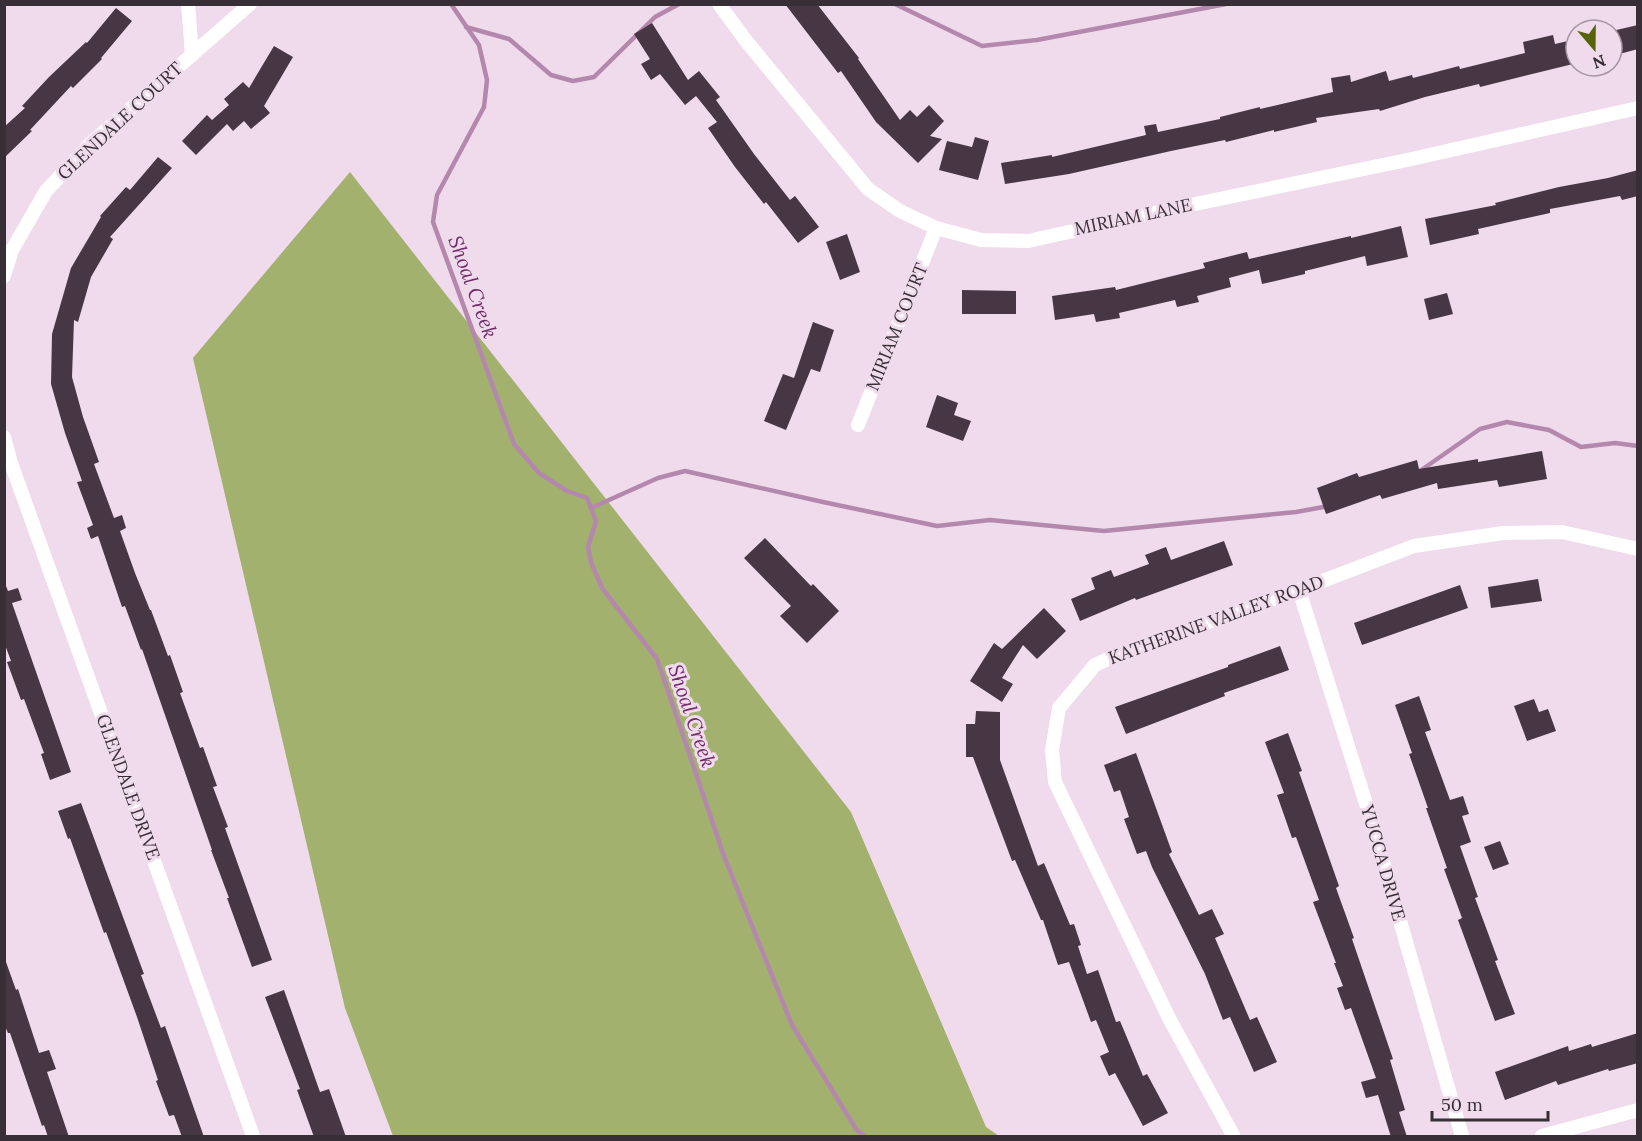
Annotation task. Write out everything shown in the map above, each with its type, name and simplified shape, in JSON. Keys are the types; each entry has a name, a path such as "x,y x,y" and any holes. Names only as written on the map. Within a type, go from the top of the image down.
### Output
{"street":[{"name":"GLENDALE COURT","path":"188,4 192,55"},
{"name":"GLENDALE COURT","path":"8,247 46,190 90,144 250,4"},
{"name":"MIRIAM LANE","path":"719,4 747,42 868,189 900,211 936,228 981,240 1028,241 1638,108"},
{"name":"MIRIAM COURT","path":"858,425 936,228"},
{"path":"4,276 8,247"},
{"name":"GLENDALE DRIVE","path":"4,437 11,463 253,1137"},
{"name":"KATHERINE VALLEY ROAD","path":"1233,1135 1170,1020 1055,782 1052,750 1059,708 1095,665 1124,652 1299,590 1414,546 1503,533 1562,532 1638,549"},
{"name":"YUCCA DRIVE","path":"1299,590 1368,810 1462,1137"},
{"path":"1542,1137 1638,1110"}],"green space":[{"path":"350,172 851,812 986,1127 999,1136 393,1136 345,1008 193,358"}],"building":[{"path":"785,4 817,4 859,58 900,120 910,110 917,117 929,105 944,121 930,136 942,139 918,163 876,122 841,71 838,73"},
{"path":"116,8 132,21 102,59 73,88 71,86 30,130 32,131 4,158 4,127 25,108 22,106 49,77 87,43"},
{"path":"652,23 688,80 699,71 720,97 716,100 754,154 790,200 795,196 819,227 798,243 735,167 708,128 717,122 696,96 685,105 660,74 651,80 641,64 650,59 634,34"},
{"path":"1638,25 1638,49 1624,53 1624,28"},
{"path":"1553,35 1555,44 1564,42 1564,66 1480,87 1479,84 1425,97 1380,111 1379,109 1316,118 1317,122 1274,132 1274,130 1226,142 1225,140 1171,151 1069,174 1005,184 1001,163 1052,155 1052,157 1146,135 1144,126 1156,124 1158,132 1333,92 1331,78 1350,75 1351,82 1386,71 1389,81 1412,75 1413,78 1459,66 1460,69 1525,53 1523,42"},
{"path":"274,46 293,57 264,106 270,113 251,129 244,121 233,131 227,124 196,155 182,141 207,115 212,120 229,105 224,99 243,82 249,88"},
{"path":"975,137 989,141 978,180 939,170 947,141 972,147"},
{"path":"158,157 172,168 110,237 113,239 91,277 78,322 74,320 72,377 99,462 94,464 114,518 122,515 126,528 120,531 168,656 170,655 183,692 180,693 217,786 213,787 228,827 225,828 272,960 252,967 142,649 125,606 122,607 98,536 91,539 87,528 93,525 77,482 82,481 51,384 52,334 71,268 100,216 126,187 130,190"},
{"path":"1638,170 1638,196 1622,200 1620,196 1550,209 1550,213 1478,229 1479,234 1430,245 1425,219 1496,205 1495,203 1559,187"},
{"path":"1401,226 1408,257 1367,266 1365,256 1262,284 1259,270 1229,278 1231,287 1197,296 1199,302 1177,307 1175,300 1119,313 1120,318 1096,322 1094,314 1055,320 1052,296 1115,287 1116,290 1205,268 1203,263 1247,252 1249,259"},
{"path":"847,234 860,272 840,280 826,242"},
{"path":"962,290 1016,291 1016,314 962,314"},
{"path":"1447,293 1453,314 1429,320 1424,299"},
{"path":"813,322 834,330 820,372 811,369 786,430 764,421 783,374 794,378"},
{"path":"937,395 958,403 954,415 971,421 963,441 926,427"},
{"path":"1542,451 1547,479 1499,487 1497,480 1438,489 1437,483 1382,499 1380,495 1326,514 1317,488 1357,473 1359,477 1417,460 1419,469"},
{"path":"765,538 811,586 813,584 839,611 807,643 780,616 791,606 744,558"},
{"path":"1224,541 1233,565 1136,600 1135,598 1080,621 1071,599 1095,589 1091,578 1111,570 1114,577 1149,564 1145,555 1166,547 1171,560"},
{"path":"1538,579 1542,601 1491,608 1488,587"},
{"path":"1460,585 1468,608 1362,645 1354,623"},
{"path":"4,586 8,591 18,588 22,600 12,603 71,772 50,780 41,754 44,753 24,699 21,700 7,662 11,661 4,642"},
{"path":"1044,608 1066,631 1037,659 1023,645 1002,678 1013,684 1002,702 970,681 994,643 1002,649"},
{"path":"1280,646 1289,670 1224,693 1225,696 1126,734 1115,707"},
{"path":"1419,696 1431,730 1425,732 1450,800 1463,796 1469,814 1462,816 1471,842 1460,846 1478,897 1475,898 1498,960 1495,961 1515,1014 1495,1021 1458,920 1462,918 1444,869 1447,868 1395,705"},
{"path":"1534,699 1539,712 1548,709 1556,731 1527,741 1514,706"},
{"path":"976,711 1000,712 1000,760 1038,866 1044,863 1070,925 1074,924 1087,974 1098,970 1116,1022 1120,1021 1143,1076 1147,1074 1168,1113 1143,1126 1115,1073 1109,1076 1100,1056 1109,1052 1096,1020 1091,1022 1069,962 1058,965 1043,920 1041,920 1015,860 1012,861 973,757 966,757 966,724 975,724"},
{"path":"1288,733 1302,771 1299,772 1339,886 1336,888 1354,938 1352,939 1393,1059 1390,1060 1405,1110 1399,1112 1407,1137 1391,1137 1378,1095 1366,1098 1361,1082 1376,1078 1351,1008 1345,1010 1337,988 1343,986 1313,902 1319,900 1296,837 1292,838 1277,795 1284,793 1265,742"},
{"path":"1136,753 1172,852 1169,854 1199,915 1212,909 1224,934 1215,938 1250,1020 1257,1017 1277,1062 1254,1072 1230,1017 1223,1020 1205,974 1146,851 1137,854 1124,819 1129,817 1120,790 1114,792 1104,765"},
{"path":"81,803 144,974 141,975 161,1028 165,1026 204,1137 182,1137 174,1115 169,1116 156,1081 158,1080 137,1017 58,811"},
{"path":"1500,841 1509,864 1493,870 1484,847"},
{"path":"4,962 6,962 16,990 18,989 39,1053 49,1050 56,1069 47,1072 69,1137 48,1137 44,1125 42,1126 10,1033 4,1024"},
{"path":"284,990 320,1092 329,1089 346,1137 314,1137 297,1090 300,1089 265,997"},
{"path":"1638,1033 1638,1063 1609,1071 1608,1069 1558,1085 1556,1081 1505,1100 1495,1072 1568,1046 1569,1051 1591,1044 1592,1047"}],"waterway":[{"name":"Shoal Creek","path":"451,4 479,45 487,80 484,107 437,195 433,222 514,444 539,473 567,491 587,498 596,521 588,547 591,562 602,588 657,659 724,856 792,1025 856,1129 864,1136"},
{"path":"466,27 509,39 551,75 573,81 594,77 655,17 679,4"},
{"path":"895,4 982,46 1037,40 1226,4"},
{"path":"1420,471 1480,429 1507,422 1549,430 1581,447 1615,443 1638,446"},
{"path":"591,508 658,478 685,471 937,526 990,520 1104,531 1296,512 1329,506"}]}
